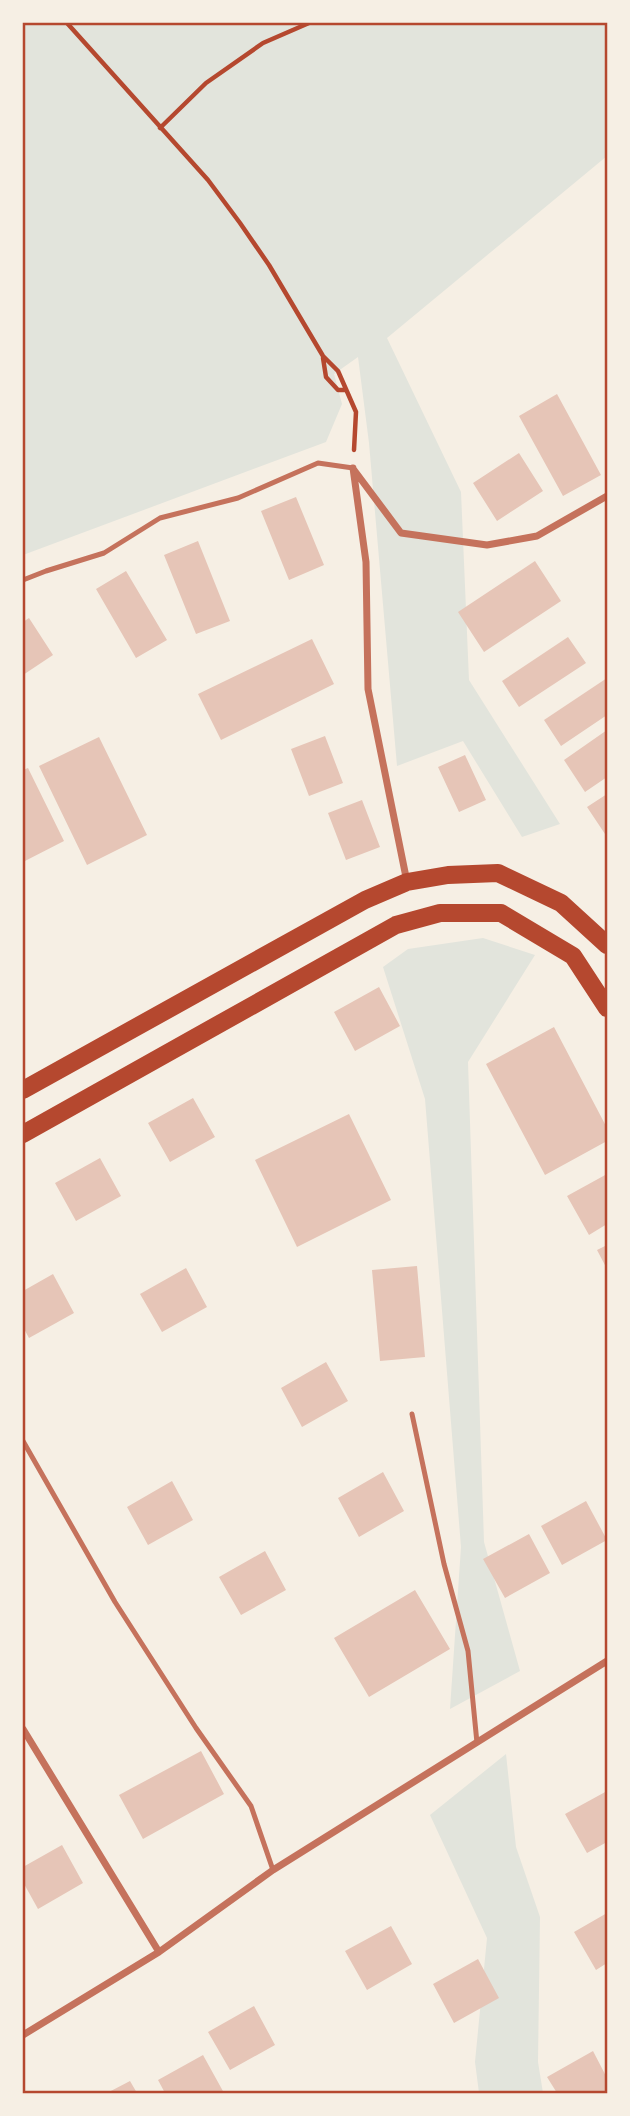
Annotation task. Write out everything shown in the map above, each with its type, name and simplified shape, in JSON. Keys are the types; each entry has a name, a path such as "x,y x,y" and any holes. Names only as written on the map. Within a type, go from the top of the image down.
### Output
{"main road":[{"path":"23,1090 365,900 407,882 448,875 498,873 561,903 607,945"},
{"path":"23,1134 341,954 396,925 440,913 501,913 573,956 607,1009"}],"street":[{"path":"353,468 401,533 487,545 537,536 607,496"},
{"path":"353,468 366,562 368,689 407,882"},
{"path":"23,2035 159,1952 273,1870 607,1661"},
{"path":"23,1729 159,1952"}],"lane":[{"path":"23,580 46,570 104,553 160,518 238,498 318,463 353,468"},
{"path":"412,1414 444,1564 468,1651 477,1743"},
{"path":"23,1441 115,1602 196,1728 251,1806 273,1870"}],"path":[{"path":"67,23 208,180 286,293 323,356 338,371 356,412 353,468"},
{"path":"160,128 206,83 263,43 309,23"},
{"path":"323,356 326,377 338,390 346,390"}],"shaded area":[{"path":"23,23 607,23 607,156 387,338 461,492 469,680 560,824 522,837 463,741 397,766 369,443 358,357 334,374 342,404 326,442 23,555"},
{"path":"483,938 535,955 468,1062 484,1542 520,1671 450,1709 461,1547 425,1099 383,967 408,949"},
{"path":"506,1754 516,1847 540,1917 538,2062 543,2093 479,2093 475,2062 487,1938 430,1815"}],"building":[{"path":"557,394 601,475 563,496 519,416"},
{"path":"519,453 543,491 497,521 473,483"},
{"path":"296,497 324,565 289,580 261,511"},
{"path":"198,541 230,621 196,634 164,555"},
{"path":"535,561 561,601 484,652 458,612"},
{"path":"126,571 167,640 136,658 96,589"},
{"path":"29,618 53,655 23,675 23,622"},
{"path":"568,637 586,663 519,707 502,681"},
{"path":"312,639 334,684 221,740 198,694"},
{"path":"607,678 607,715 561,746 544,720"},
{"path":"607,730 607,777 585,792 564,760"},
{"path":"325,736 343,783 309,796 291,749"},
{"path":"99,737 147,835 87,865 39,766"},
{"path":"465,755 486,800 459,812 438,767"},
{"path":"28,768 64,841 23,862 23,770"},
{"path":"607,794 607,837 587,807"},
{"path":"362,800 380,847 346,860 328,813"},
{"path":"379,987 400,1026 355,1051 334,1012"},
{"path":"554,1027 607,1128 607,1141 545,1175 486,1064"},
{"path":"193,1098 215,1137 170,1162 148,1123"},
{"path":"349,1114 391,1200 297,1247 255,1160"},
{"path":"100,1158 121,1196 76,1221 55,1183"},
{"path":"607,1174 607,1224 589,1235 567,1196"},
{"path":"607,1245 607,1269 597,1250"},
{"path":"417,1266 425,1357 380,1361 372,1270"},
{"path":"186,1268 207,1307 162,1332 140,1294"},
{"path":"53,1274 74,1313 29,1338 23,1327 23,1291"},
{"path":"326,1362 348,1401 302,1427 281,1388"},
{"path":"383,1472 404,1511 359,1537 338,1498"},
{"path":"172,1481 193,1520 148,1545 127,1507"},
{"path":"586,1501 607,1540 562,1565 541,1526"},
{"path":"529,1534 550,1573 505,1598 483,1559"},
{"path":"265,1551 286,1590 241,1615 219,1577"},
{"path":"415,1590 450,1649 369,1697 334,1638"},
{"path":"201,1751 224,1794 143,1839 119,1795"},
{"path":"607,1791 607,1842 587,1853 565,1814"},
{"path":"62,1845 83,1883 38,1909 23,1882 23,1867"},
{"path":"607,1913 607,1963 596,1970 574,1932"},
{"path":"391,1926 412,1964 367,1990 345,1951"},
{"path":"478,1959 499,1998 454,2023 433,1984"},
{"path":"254,2006 275,2045 230,2070 208,2032"},
{"path":"593,2051 607,2078 607,2093 557,2093 547,2077"},
{"path":"203,2055 224,2093 165,2093 158,2080"},
{"path":"130,2081 137,2093 107,2093"}]}
